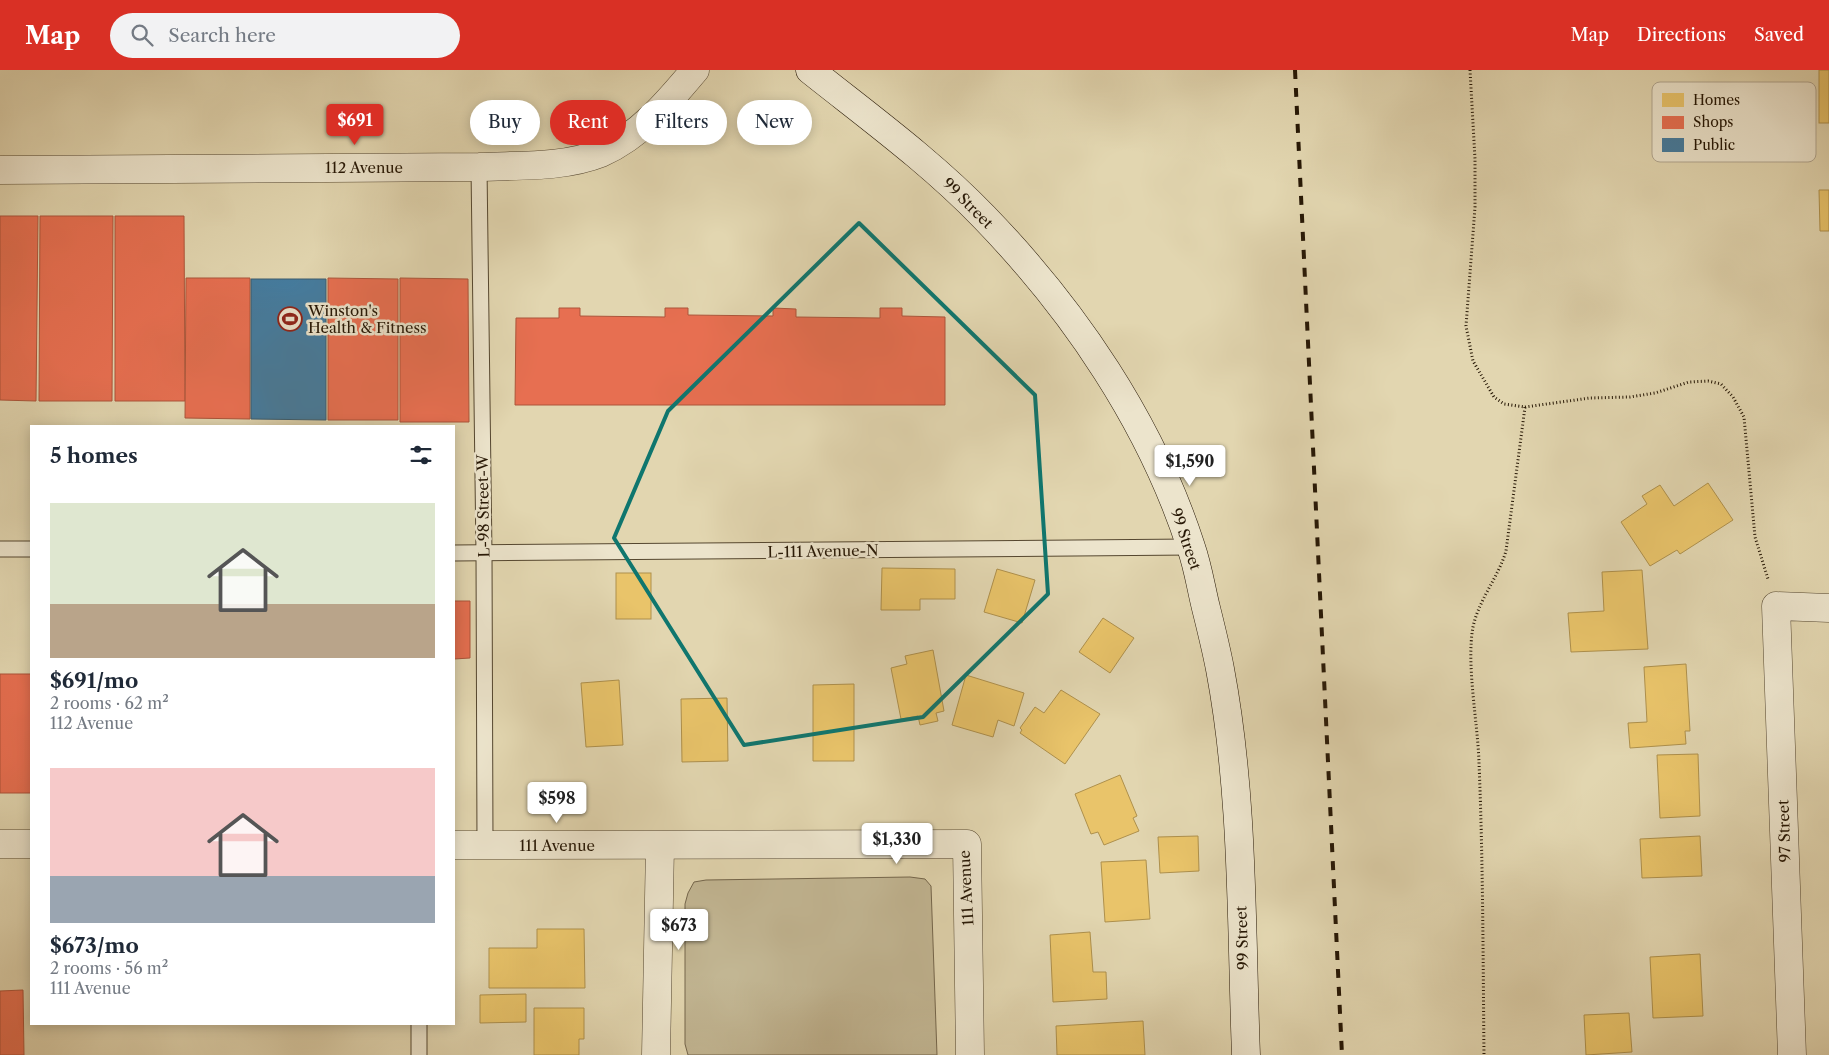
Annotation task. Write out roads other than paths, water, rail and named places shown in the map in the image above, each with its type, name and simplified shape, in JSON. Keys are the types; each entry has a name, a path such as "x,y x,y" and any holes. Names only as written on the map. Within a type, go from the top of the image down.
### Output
{"street":[{"name":"112 Avenue","path":"0,170 479,166 564,162 601,152 659,113 695,70"},
{"name":"99 Street","path":"810,70 924,160 984,217 1036,276 1093,351 1140,426 1191,547 1220,669 1236,796 1246,1055"},
{"name":"97 Street","path":"1792,1055 1776,606 1829,608"},
{"path":"0,844 30,844"},
{"name":"111 Avenue","path":"455,845 967,844 970,1055"},
{"path":"656,1055 660,846"}],"lane":[{"name":"L-98 Street-W","path":"479,166 484,554 484,845"},
{"name":"L-111 Avenue-N","path":"455,553 1191,547"},
{"path":"0,549 30,549"},
{"path":"419,1025 419,1055"}],"railway":[{"path":"1295,70 1342,1055"}],"place":[{"name":"Winston's Health & Fitness","path":"290,319"}]}
